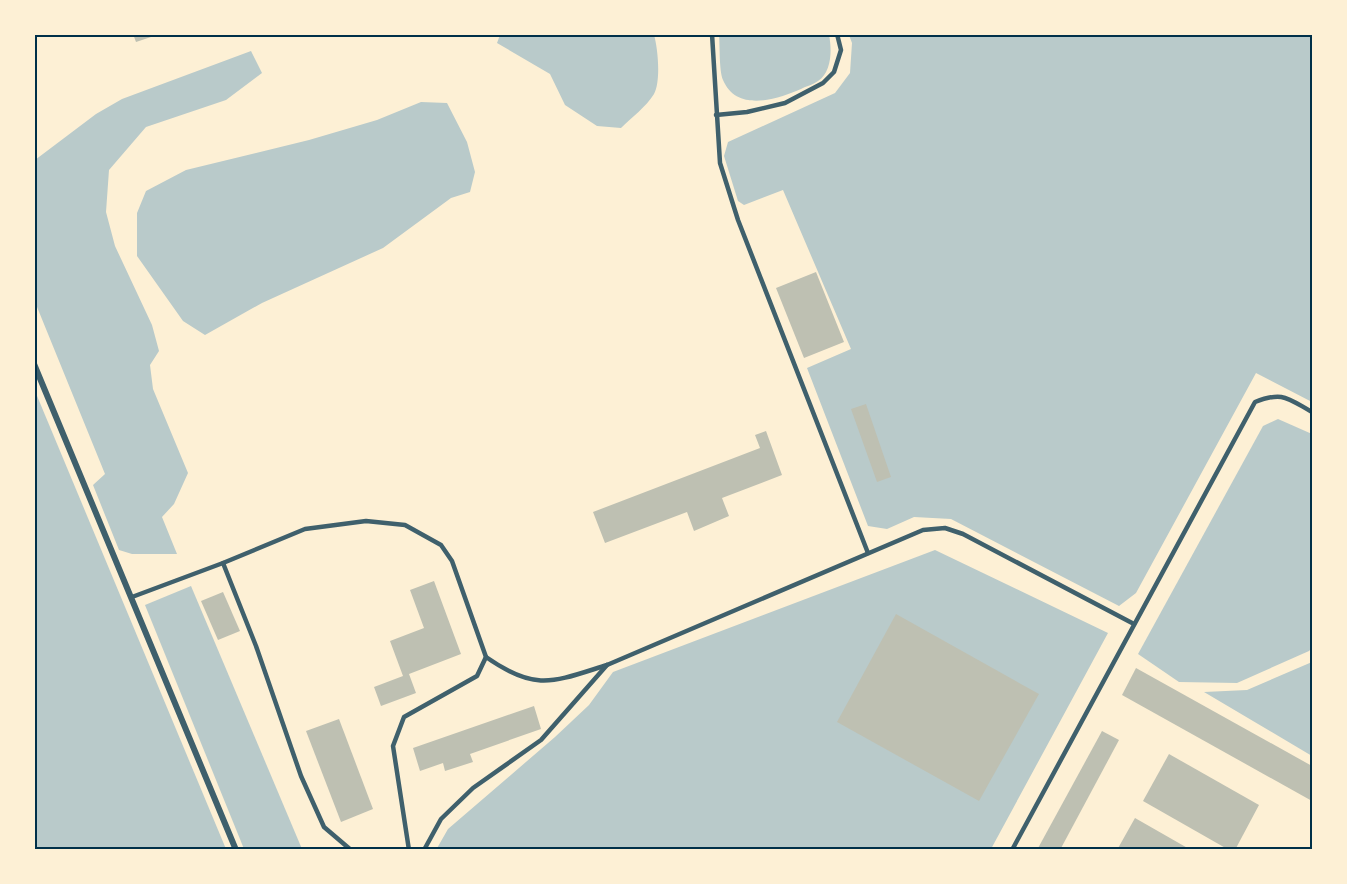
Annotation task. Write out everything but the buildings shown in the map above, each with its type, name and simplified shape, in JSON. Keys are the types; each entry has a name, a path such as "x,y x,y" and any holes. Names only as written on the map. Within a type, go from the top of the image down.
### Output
{"street":[{"path":"34,364 236,849"}],"lane":[{"path":"712,34 720,163 738,220 868,553"},
{"path":"716,115 747,112 786,103 823,83 834,72 841,50 837,34"},
{"path":"1012,849 1255,402 1273,395 1287,399 1312,412"},
{"path":"132,597 305,529 366,521 405,525 441,545 453,561 486,657 507,672 525,678 555,681 607,665 923,530 945,528 963,534 1134,624"},
{"path":"223,563 256,646 301,776 319,817 324,827 351,849"},
{"path":"409,849 393,746 404,717 477,676 486,657"},
{"path":"424,849 441,819 473,789 541,740 607,665"}],"shaded area":[{"path":"500,35 654,35 658,65 656,89 647,103 621,128 597,126 565,105 550,74 497,43"},
{"path":"719,35 829,35 831,53 826,72 816,82 792,93 770,99 748,100 738,97 729,90 723,80"},
{"path":"849,35 1312,35 1312,402 1256,373 1136,593 1119,606 951,519 914,517 887,529 868,526 807,368 851,349 783,190 744,205 738,201 724,156 728,142 835,93 850,73 852,43"},
{"path":"251,51 262,73 226,100 146,127 109,170 106,212 115,246 152,325 159,351 150,365 153,389 188,473 174,504 162,517 177,554 132,554 119,550 93,485 105,474 35,302 35,160 96,114 122,99"},
{"path":"421,102 447,103 467,142 475,172 470,192 451,198 383,248 262,303 205,335 183,321 137,256 137,213 146,191 186,170 309,140 377,120"},
{"path":"35,391 226,849 35,849"},
{"path":"1278,419 1312,434 1312,648 1237,683 1179,682 1138,654 1263,426"},
{"path":"935,550 1108,633 991,849 436,850 448,829 589,705 613,672"},
{"path":"191,586 302,849 244,849 145,605"},
{"path":"1312,662 1312,756 1204,692 1247,690"}]}
